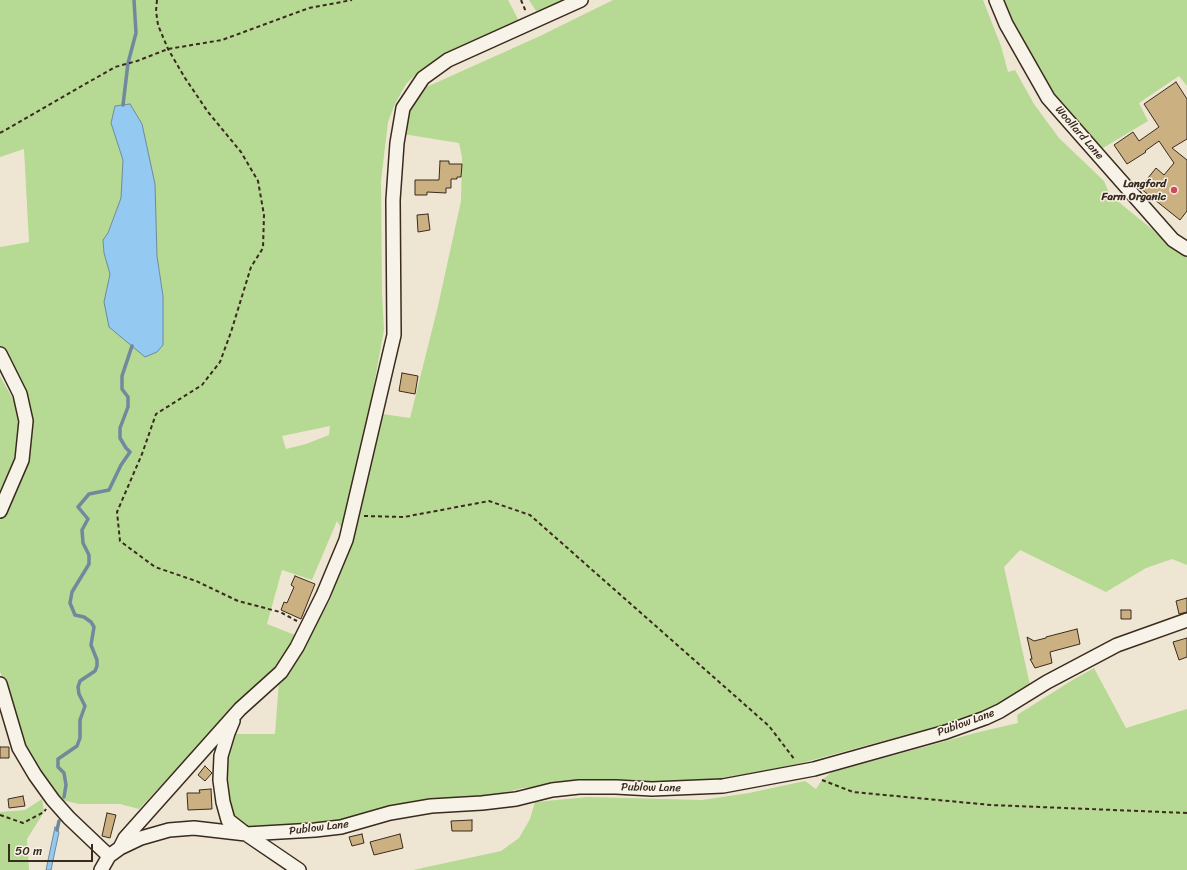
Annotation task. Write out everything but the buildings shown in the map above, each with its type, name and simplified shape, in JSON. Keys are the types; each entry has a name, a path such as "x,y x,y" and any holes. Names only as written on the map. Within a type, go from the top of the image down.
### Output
{"street":[{"path":"101,870 125,838 240,708 281,672 297,647 323,596 346,540 394,335 393,200 397,143 403,108 423,78 448,60 581,0"},
{"name":"Woollard Lane","path":"996,0 1006,24 1048,98 1173,240 1187,249"},
{"path":"0,354 20,394 26,421 22,460 0,510"},
{"name":"Publow Lane","path":"114,852 141,838 169,830 194,828 246,834 272,834 341,827 390,813 430,806 482,803 516,799 552,790 579,787 616,787 652,790 723,786 808,770 946,732 985,718 1000,711 1047,682 1117,645 1187,620"},
{"path":"0,684 19,748 35,775 53,800 69,818 114,852"},
{"path":"240,708 228,732 221,756 220,780 223,802 228,820 298,870"}],"path":[{"path":"157,0 156,11 158,25 168,49 208,112 241,152 258,181 264,215 263,248 251,267 220,362 202,385 156,414 142,454 117,512 120,541 155,567 196,581 238,601 280,612 307,626"},
{"path":"0,133 115,67 137,61 168,49 222,40 309,8 352,0"},
{"path":"352,516 404,517 489,501 530,515 768,726 808,770 822,780 853,792 991,805 1187,813"},
{"path":"0,815 23,823 44,812"}],"green space":[{"path":"0,0 508,0 519,21 439,58 420,70 406,84 395,104 388,122 381,181 382,292 384,330 369,412 410,418 438,306 461,201 462,157 459,143 403,134 408,111 422,89 540,36 613,0 983,0 1001,46 1008,72 1015,70 1034,104 1059,138 1104,181 1110,195 1169,243 1187,255 1187,565 1172,559 1146,568 1106,592 1020,550 1004,567 1030,685 992,708 950,723 798,764 719,782 657,785 592,782 523,788 479,799 339,822 246,828 233,818 225,794 223,768 232,734 275,734 279,681 293,666 330,600 350,542 337,521 312,580 282,570 267,624 295,635 276,670 241,700 139,809 120,804 79,804 62,800 31,763 22,745 11,694 0,672 0,520 25,470 29,454 25,393 0,346 0,247 29,242 24,149 0,157","holes":["130,104 163,296 104,302 110,273 104,253 103,241 108,233 121,198 123,160 111,123 115,106","330,426 329,435 306,444 286,449 282,436"]},
{"path":"529,0 565,0 548,8 536,11"},
{"path":"1002,0 1187,0 1187,86 1179,76 1139,103 1148,121 1098,151 1051,93 1010,22"},
{"path":"0,376 14,401 19,424 15,456 0,491"},
{"path":"1094,668 1126,728 1187,709 1187,870 413,870 501,851 519,838 530,819 535,802 588,797 702,800 749,793 805,781 816,789 822,780 832,772 979,732 1018,723 1017,715"},
{"path":"42,799 44,812 27,839 29,870 0,870 0,812 25,810"}],"water":[{"path":"130,104 142,124 155,184 157,256 163,296 163,345 157,352 145,357 109,327 104,302 110,274 104,253 103,240 108,233 121,198 123,160 111,123 115,106"},
{"path":"55,827 59,832 51,870 46,870"}],"waterway":[{"path":"123,105 128,63 136,33 134,0"},
{"path":"64,797 66,785 64,773 58,767 58,759 77,746 80,738 80,720 85,706 79,694 78,687 80,681 95,671 97,666 97,660 91,645 94,627 91,622 84,617 75,615 70,603 72,592 89,564 89,555 83,543 82,530 88,519 78,507 89,494 109,490 121,465 130,452 120,438 120,428 128,407 128,397 122,389 122,376 132,346"},
{"path":"57,830 59,821"}],"place":[{"name":"Langford Farm Organic","path":"1174,190"}]}
